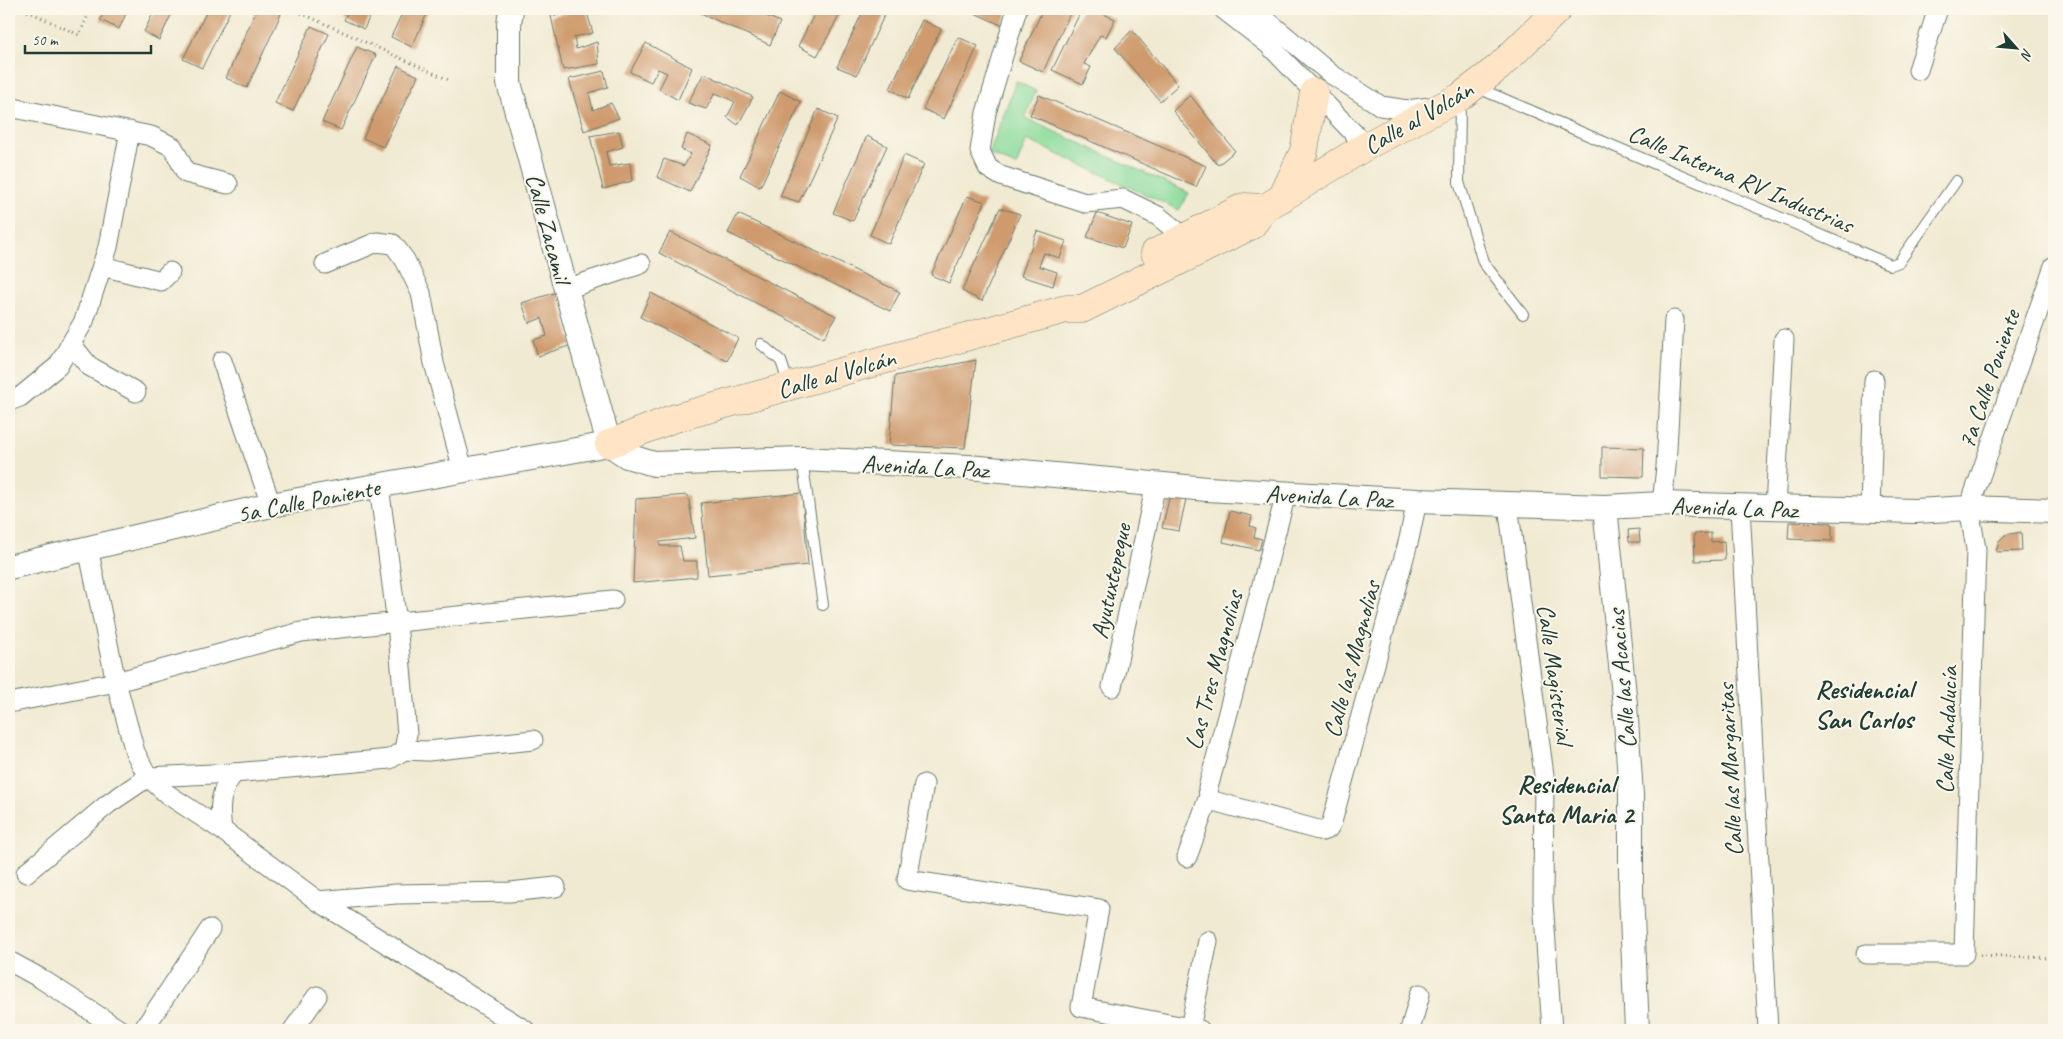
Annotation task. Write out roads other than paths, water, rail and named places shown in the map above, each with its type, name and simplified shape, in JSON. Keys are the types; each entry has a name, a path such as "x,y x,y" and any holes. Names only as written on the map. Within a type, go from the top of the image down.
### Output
{"main road":[{"name":"Calle al Volcán","path":"609,444 672,419 1066,309 1082,309 1252,225 1273,203 1366,146 1461,95 1499,68 1558,9"},
{"path":"1273,203 1304,151 1323,83"},
{"name":"Calle al Volcán","path":"1066,309 1076,295 1184,237 1244,207 1273,203"}],"street":[{"name":"Calle Zacamil","path":"511,9 509,25 509,83 609,444"},
{"path":"1017,9 986,113 980,151 988,168 1001,176 1085,203 1123,199 1158,216 1184,237"},
{"path":"1223,9 1323,83 1381,106 1394,110 1407,110 1461,95"},
{"path":"1253,9 1323,83 1366,146"},
{"path":"1918,70 1938,9"},
{"path":"9,107 151,136 173,146 186,173 228,184"},
{"path":"9,401 20,397 58,366 84,321 108,247 130,132"},
{"path":"325,264 377,242 393,244 405,260 421,293 434,363 463,470"},
{"path":"566,289 642,264"},
{"path":"102,266 160,281 170,272"},
{"name":"7a Calle Poniente","path":"1969,508 2054,266"},
{"path":"1662,504 1666,467 1674,320"},
{"path":"1774,508 1784,339"},
{"path":"71,344 89,366 136,392"},
{"path":"222,361 272,505"},
{"path":"1870,510 1874,380"},
{"name":"5a Calle Poniente","path":"9,567 272,505 609,444"},
{"name":"Avenida La Paz","path":"609,444 627,456 654,464 802,459 968,467 1286,494 1508,505 1605,507 1662,504 1915,511 1969,508 2054,511"},
{"name":"Ayutuxtepeque","path":"1112,687 1156,484"},
{"path":"379,486 397,623 407,734 404,750"},
{"name":"Las Tres Magnolias","path":"1187,857 1209,796 1208,788 1286,494"},
{"name":"Calle las Magnolias","path":"1209,796 1214,801 1322,831 1328,829 1332,822 1409,539 1417,500"},
{"name":"Calle Magisterial","path":"1508,505 1544,775 1543,900 1552,1030"},
{"name":"Calle las Acacias","path":"1605,507 1625,705 1631,795 1631,893 1637,1030"},
{"name":"Calle las Margaritas","path":"1740,507 1768,1030"},
{"name":"Calle Andalucía","path":"1866,954 1964,954 1976,549 1969,508"},
{"path":"88,548 116,682 136,752 148,777 168,794 222,830 318,902 525,1030"},
{"path":"9,703 116,682 301,632 612,600"},
{"path":"26,873 108,804 148,777 234,773 390,758 404,750 428,751 533,740"},
{"path":"222,830 219,809 220,796 225,783 234,773"},
{"path":"924,784 907,880 1100,909 1082,1007 1195,1029 1208,941"},
{"path":"318,902 396,894 510,892 556,887"},
{"path":"143,1030 210,929"},
{"path":"9,961 40,978 120,1030"},
{"path":"1410,1030 1420,994"},
{"path":"294,1030 317,996"}],"lane":[{"name":"Calle Interna RV Industrias","path":"1461,95 1891,265 1898,262 1956,180"},
{"path":"1461,95 1459,182 1483,262 1523,314"},
{"path":"761,344 781,361 789,386"},
{"path":"802,459 823,605"}],"district":[{"name":"Residencial San Carlos","path":"1864,704"},
{"name":"Residencial Santa Maria 2","path":"1566,799"}]}
